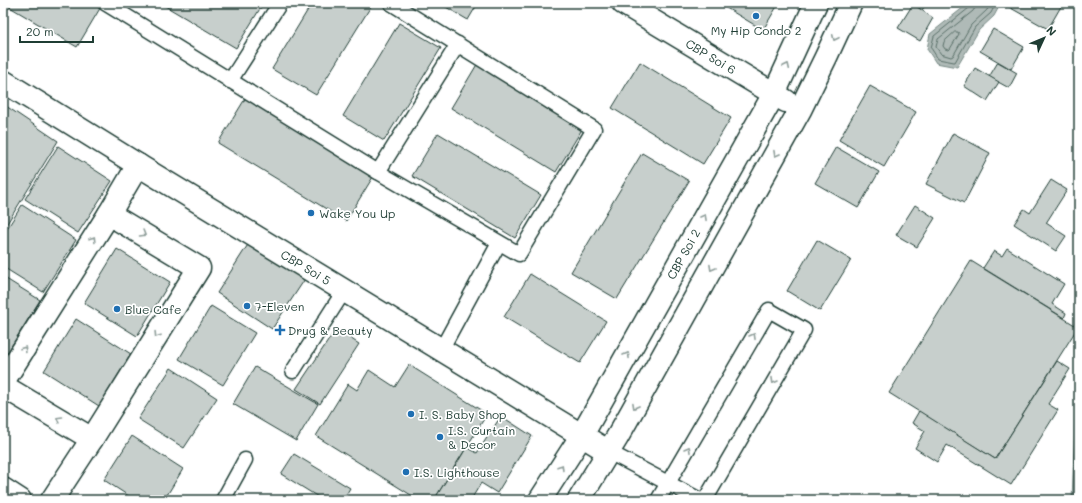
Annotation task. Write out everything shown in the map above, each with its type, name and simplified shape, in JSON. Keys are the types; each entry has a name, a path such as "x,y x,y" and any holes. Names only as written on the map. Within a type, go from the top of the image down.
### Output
{"street":[{"name":"CBP Soi 6","path":"623,3 800,110"},
{"name":"CBP Soi 2","path":"540,500 582,435 774,94 816,3"},
{"path":"579,500 609,452 800,110 851,3"},
{"name":"CBP Soi 5","path":"3,81 609,452"},
{"path":"3,382 109,214 138,165"},
{"path":"52,500 199,268 109,214"},
{"path":"3,386 92,439"},
{"path":"3,489 20,500"}],"lane":[{"path":"105,3 378,172 518,254 594,129 392,3"},
{"path":"230,81 280,3"},
{"path":"378,172 458,44"},
{"path":"441,350 499,243"},
{"path":"293,371 344,291"},
{"path":"658,500 769,310 804,330 705,500"},
{"path":"609,452 700,500"},
{"path":"224,500 245,460"}],"water":[{"path":"969,3 1001,3 994,16 979,30 957,67 936,63 927,49 930,34"},
{"path":"1079,324 1079,500 1072,500"}],"building":[{"path":"3,3 99,3 102,5 77,47"},
{"path":"160,3 254,3 261,7 236,48"},
{"path":"312,3 373,3 316,95 272,69"},
{"path":"439,3 478,3 468,20"},
{"name":"My Hip Condo 2","path":"718,3 779,3 763,30"},
{"path":"910,3 927,3 922,10"},
{"path":"1011,3 1063,3 1048,29 1009,7"},
{"path":"913,4 933,18 920,41 898,28"},
{"path":"399,23 441,48 384,141 343,116"},
{"path":"993,29 1024,47 1011,69 980,51"},
{"path":"479,61 584,126 556,172 451,108"},
{"path":"640,62 731,118 703,164 612,108"},
{"path":"998,62 1017,73 1009,88 989,77"},
{"path":"975,68 999,82 987,101 964,86"},
{"path":"870,86 916,112 884,167 839,140"},
{"path":"248,94 376,172 346,221 218,143"},
{"path":"3,104 58,141 3,230"},
{"path":"438,133 541,195 515,238 412,176"},
{"path":"953,133 990,153 964,203 926,184"},
{"path":"58,146 112,181 78,233 25,199"},
{"path":"836,147 879,172 858,208 815,183"},
{"path":"642,153 689,181 617,299 571,272"},
{"path":"1051,180 1067,190 1046,223 1066,236 1056,251 1014,224 1024,209 1030,213"},
{"path":"22,205 76,240 43,292 3,267 3,235"},
{"path":"915,205 935,218 917,247 896,235"},
{"path":"817,240 851,260 820,311 787,291"},
{"path":"249,243 305,279 272,329 217,293"},
{"path":"1007,248 1064,284 1052,304 1066,313 1064,318 983,268 994,251 1002,256"},
{"path":"117,249 170,282 137,336 84,303"},
{"path":"971,261 1078,327 995,459 889,393"},
{"path":"530,274 606,321 580,363 504,317"},
{"path":"3,277 40,300 7,353 3,351"},
{"path":"211,306 255,333 223,385 179,359"},
{"path":"76,319 131,354 99,406 44,371"},
{"path":"336,329 359,344 320,404 296,389"},
{"path":"1057,361 1070,369 1048,404 1058,410 1011,485 947,445 937,462 915,448 925,431 912,423 919,411 995,459"},
{"path":"409,365 487,414 434,500 419,500 316,436 348,384 357,390 369,370 395,387"},
{"path":"255,367 318,404 296,441 233,404"},
{"path":"171,368 217,398 184,448 138,419"},
{"path":"501,416 532,436 497,493 481,483 472,498 476,500 434,500 467,447 477,453"},
{"path":"132,436 183,469 164,500 135,500 104,480"},
{"path":"294,454 350,488 343,500 323,500 281,474"}],"place":[{"name":"My Hip Condo 2","path":"756,16"},
{"name":"Wake You Up","path":"311,213"},
{"name":"7-Eleven","path":"247,306"},
{"name":"Blue Cafe","path":"117,309"},
{"name":"Drug & Beauty","path":"280,330"},
{"name":"I. S. Baby Shop","path":"411,414"},
{"name":"I.S. Curtain & Decor","path":"440,437"},
{"name":"I.S. Lighthouse","path":"406,472"}]}
